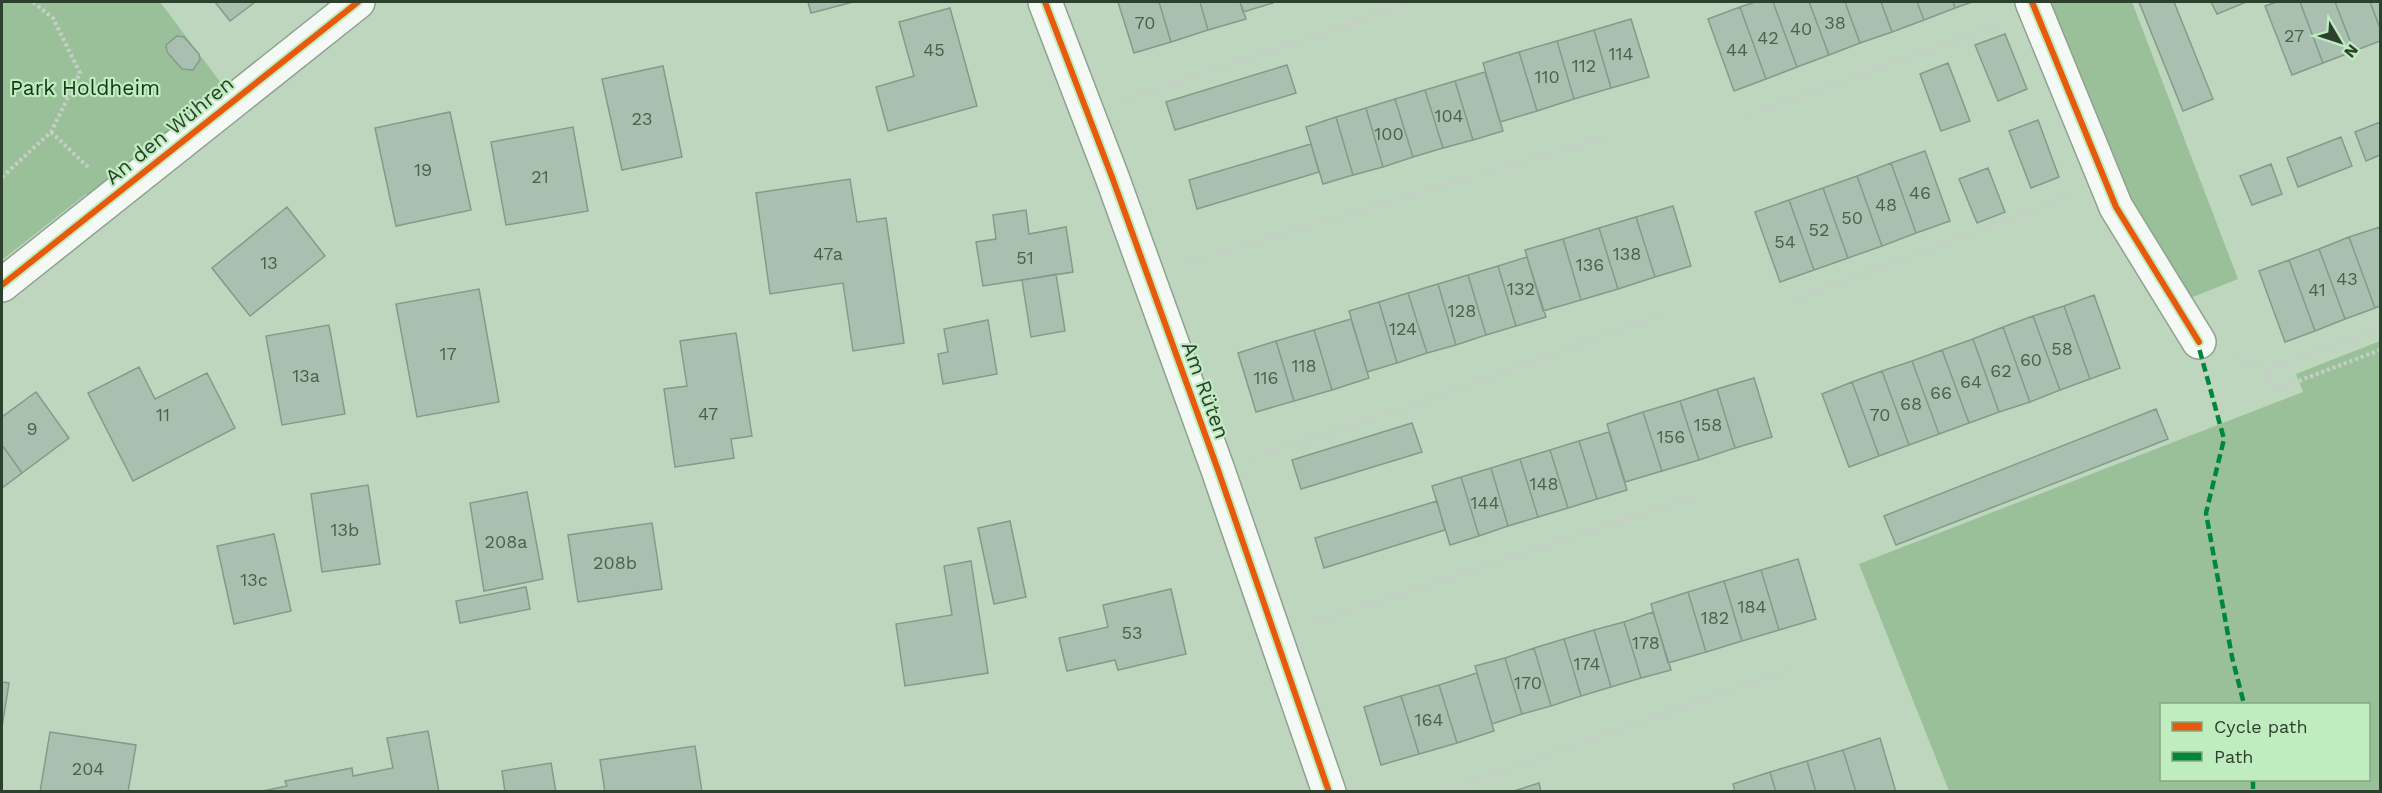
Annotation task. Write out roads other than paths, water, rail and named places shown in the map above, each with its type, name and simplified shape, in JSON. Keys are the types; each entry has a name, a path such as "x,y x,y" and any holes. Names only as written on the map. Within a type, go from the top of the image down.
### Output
{"street":[{"name":"An den Wühren","path":"2,285 358,2"},
{"name":"Am Rüten","path":"1045,2 1218,470 1329,792"},
{"path":"2034,7 2116,207 2199,342"}],"park label":[{"name":"Park Holdheim","path":"85,87"}]}
